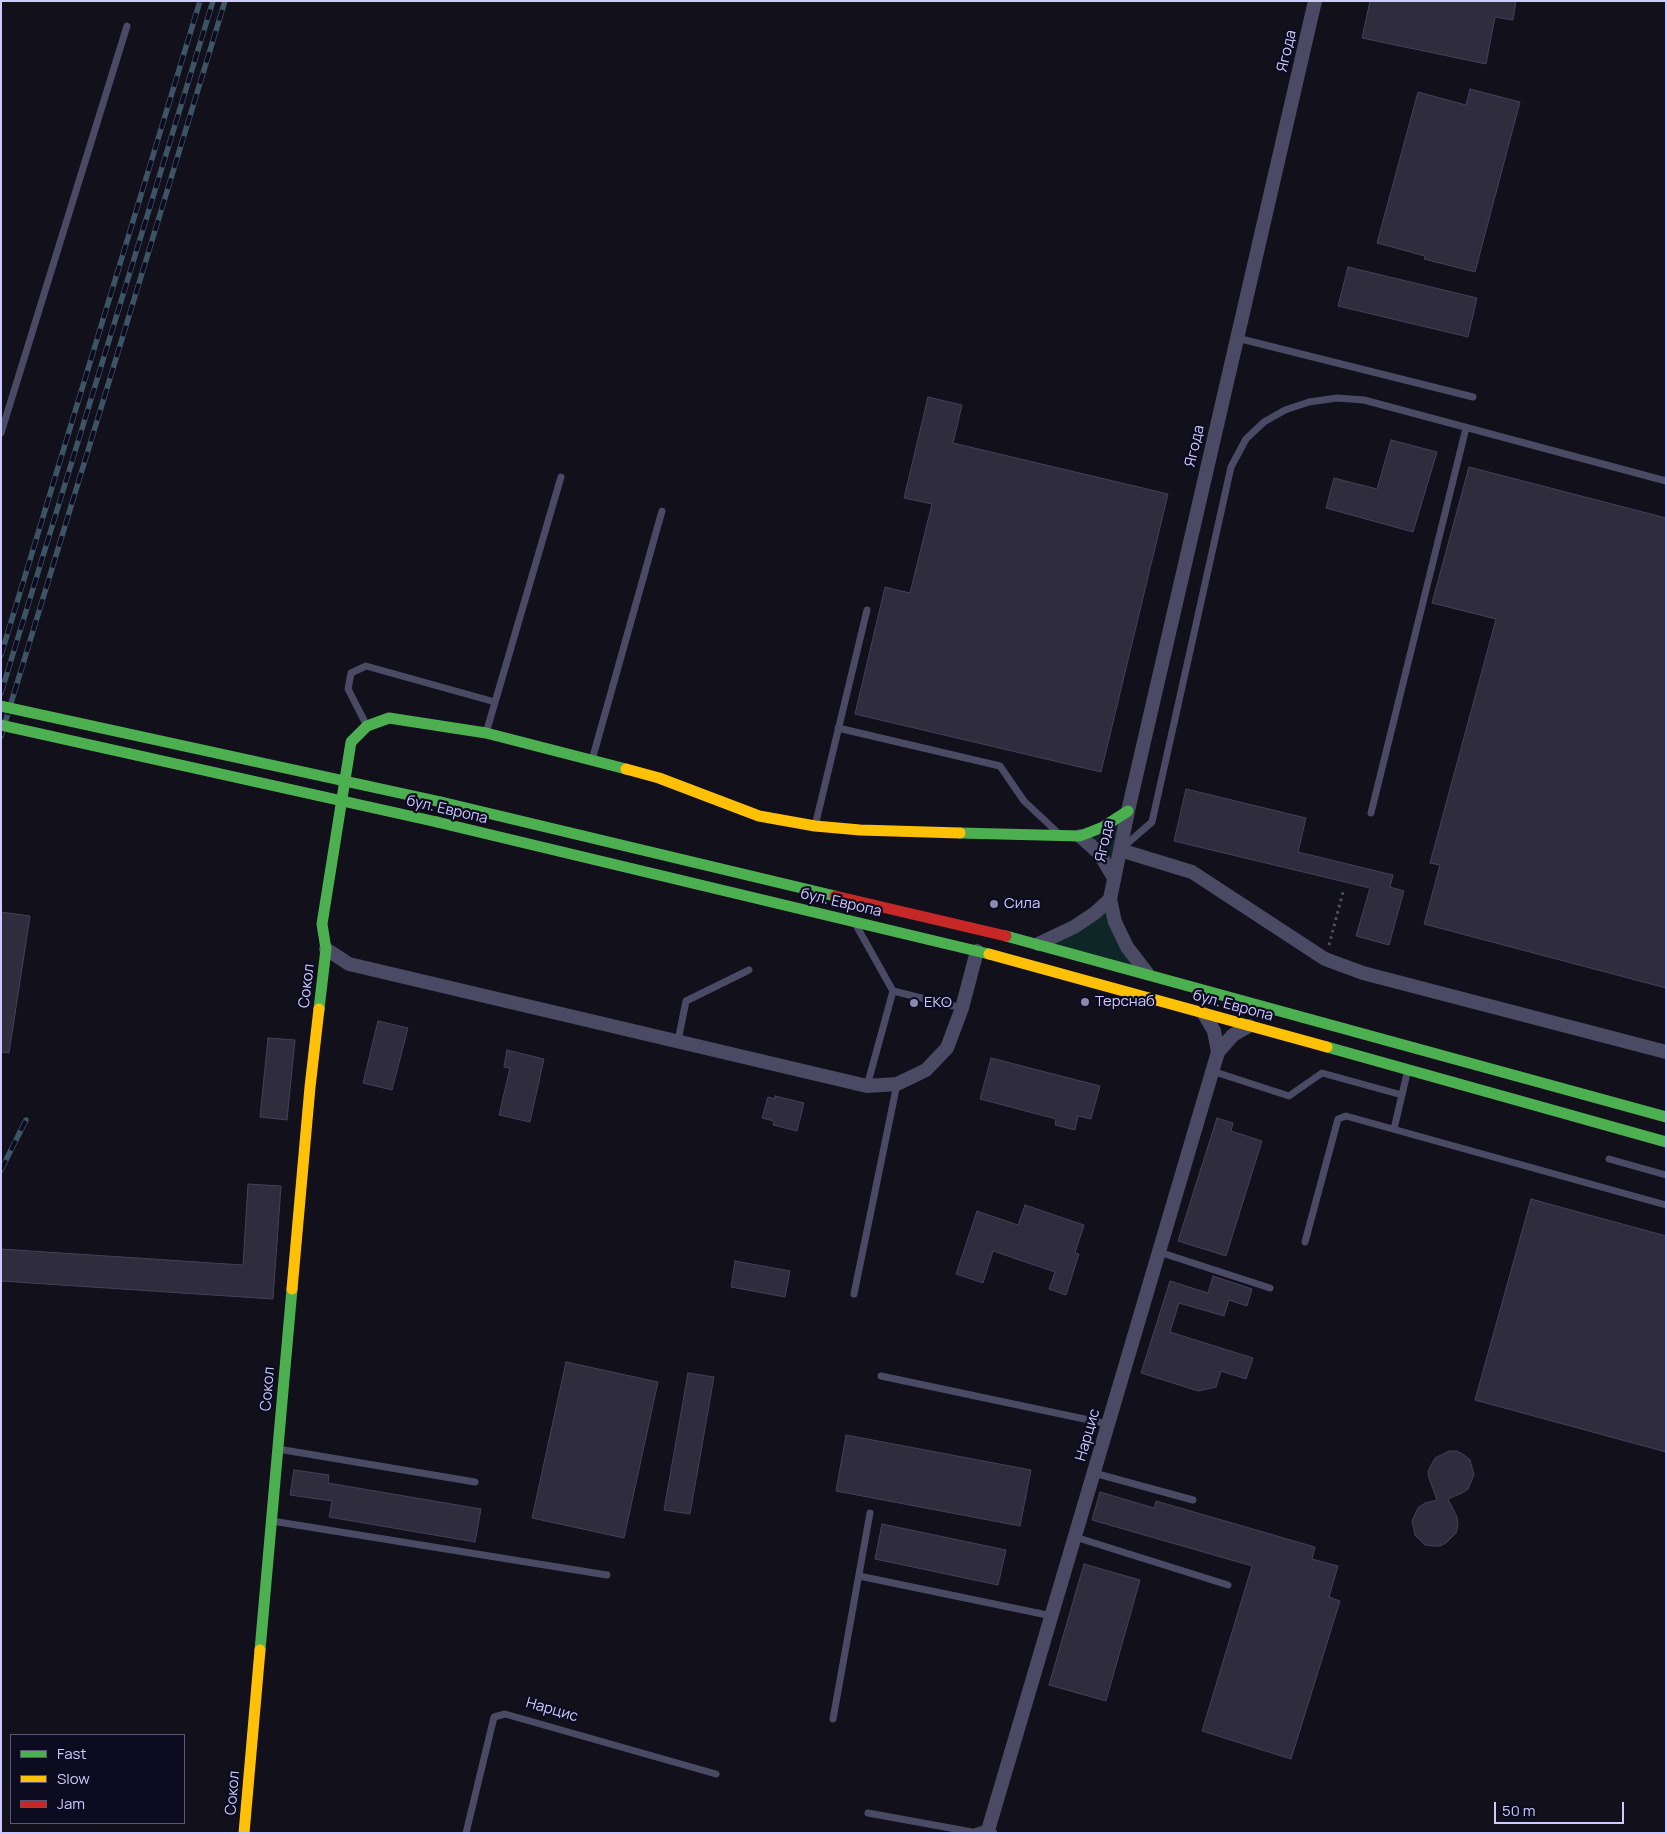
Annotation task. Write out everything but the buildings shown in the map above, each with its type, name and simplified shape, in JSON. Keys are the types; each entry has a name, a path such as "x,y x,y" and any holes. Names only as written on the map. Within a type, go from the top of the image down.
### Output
{"main road":[{"name":"бул. Европа","path":"1,706 442,802 1038,944 1666,1117"},
{"path":"367,726 389,718 486,733 659,778 759,816 815,826 860,830 1080,836 1104,826 1128,810"},
{"name":"бул. Европа","path":"1,725 437,822 977,951 1408,1068 1666,1142"},
{"name":"Сокол","path":"244,1833 310,1087 326,949 322,924 351,742 367,726"}],"street":[{"name":"Ягода","path":"1110,899 1128,810 1315,1"},
{"path":"1080,836 1099,853 1114,878"},
{"path":"1120,850 1192,872 1325,959 1363,973 1666,1052"},
{"path":"1038,944 1074,927 1110,899 1115,922 1127,947 1147,974"},
{"path":"326,949 349,964 867,1086 897,1084 926,1070 947,1048 962,1008 977,951"},
{"path":"1204,1014 1214,1030 1218,1052"},
{"path":"1218,1052 1233,1035 1249,1026"},
{"name":"Нарцис","path":"992,1830 1052,1616 1218,1052"}],"lane":[{"path":"1,433 127,26"},
{"path":"1237,338 1473,397"},
{"path":"1120,850 1152,822 1231,467 1246,439 1264,422 1285,410 1309,402 1337,398 1364,400 1666,481"},
{"path":"1372,813 1466,428"},
{"path":"486,733 561,477"},
{"path":"592,760 662,511"},
{"path":"815,826 867,610"},
{"path":"367,726 348,689 351,673 366,666 495,702"},
{"path":"838,728 1000,766 1024,801 1061,835"},
{"path":"855,922 893,990 867,1086"},
{"path":"678,1042 686,1002 749,970"},
{"path":"893,990 962,1008"},
{"path":"1394,1129 1408,1068"},
{"path":"1212,1071 1289,1096 1322,1074 1402,1095"},
{"path":"854,1294 897,1084"},
{"path":"1305,1242 1338,1119 1346,1116 1666,1205"},
{"path":"1609,1159 1666,1175"},
{"path":"1159,1252 1270,1288"},
{"path":"880,1376 1108,1424"},
{"path":"278,1449 475,1482"},
{"path":"1094,1473 1193,1500"},
{"path":"833,1719 870,1513"},
{"path":"272,1521 606,1575"},
{"path":"1075,1538 1228,1586"},
{"path":"859,1576 1052,1616"},
{"name":"Нарцис","path":"466,1833 494,1717 505,1714 716,1774"},
{"path":"868,1813 972,1833 992,1830"}],"path":[{"path":"1325,959 1344,892"}],"green space":[{"path":"1128,811 1114,878 1080,836"},
{"path":"1110,899 1147,973 1038,944"}],"railway":[{"path":"1,655 200,1"},
{"path":"1,693 213,1"},
{"path":"1,736 225,1"},
{"path":"1,1170 26,1120"}],"traffic: fast":[{"path":"1,706 441,802"},
{"path":"319,1009 326,949 322,924 351,742 367,726 389,718 486,733 626,769"},
{"path":"1,725 437,822"},
{"path":"441,802 835,896"},
{"path":"960,833 1080,836 1103,827 1128,811"},
{"path":"437,822 989,954"},
{"path":"1006,936 1666,1117"},
{"path":"1327,1047 1666,1142"},
{"path":"260,1650 292,1289"}],"traffic: slow":[{"path":"626,769 659,778 759,816 815,826 860,830 960,833"},
{"path":"989,954 1327,1047"},
{"path":"292,1289 319,1009"},
{"path":"244,1833 260,1650"}],"traffic: jam":[{"path":"835,896 1006,936"}],"place":[{"name":"Сила","path":"994,904"},
{"name":"Терснаб","path":"1085,1002"},
{"name":"EKO","path":"914,1003"}]}
